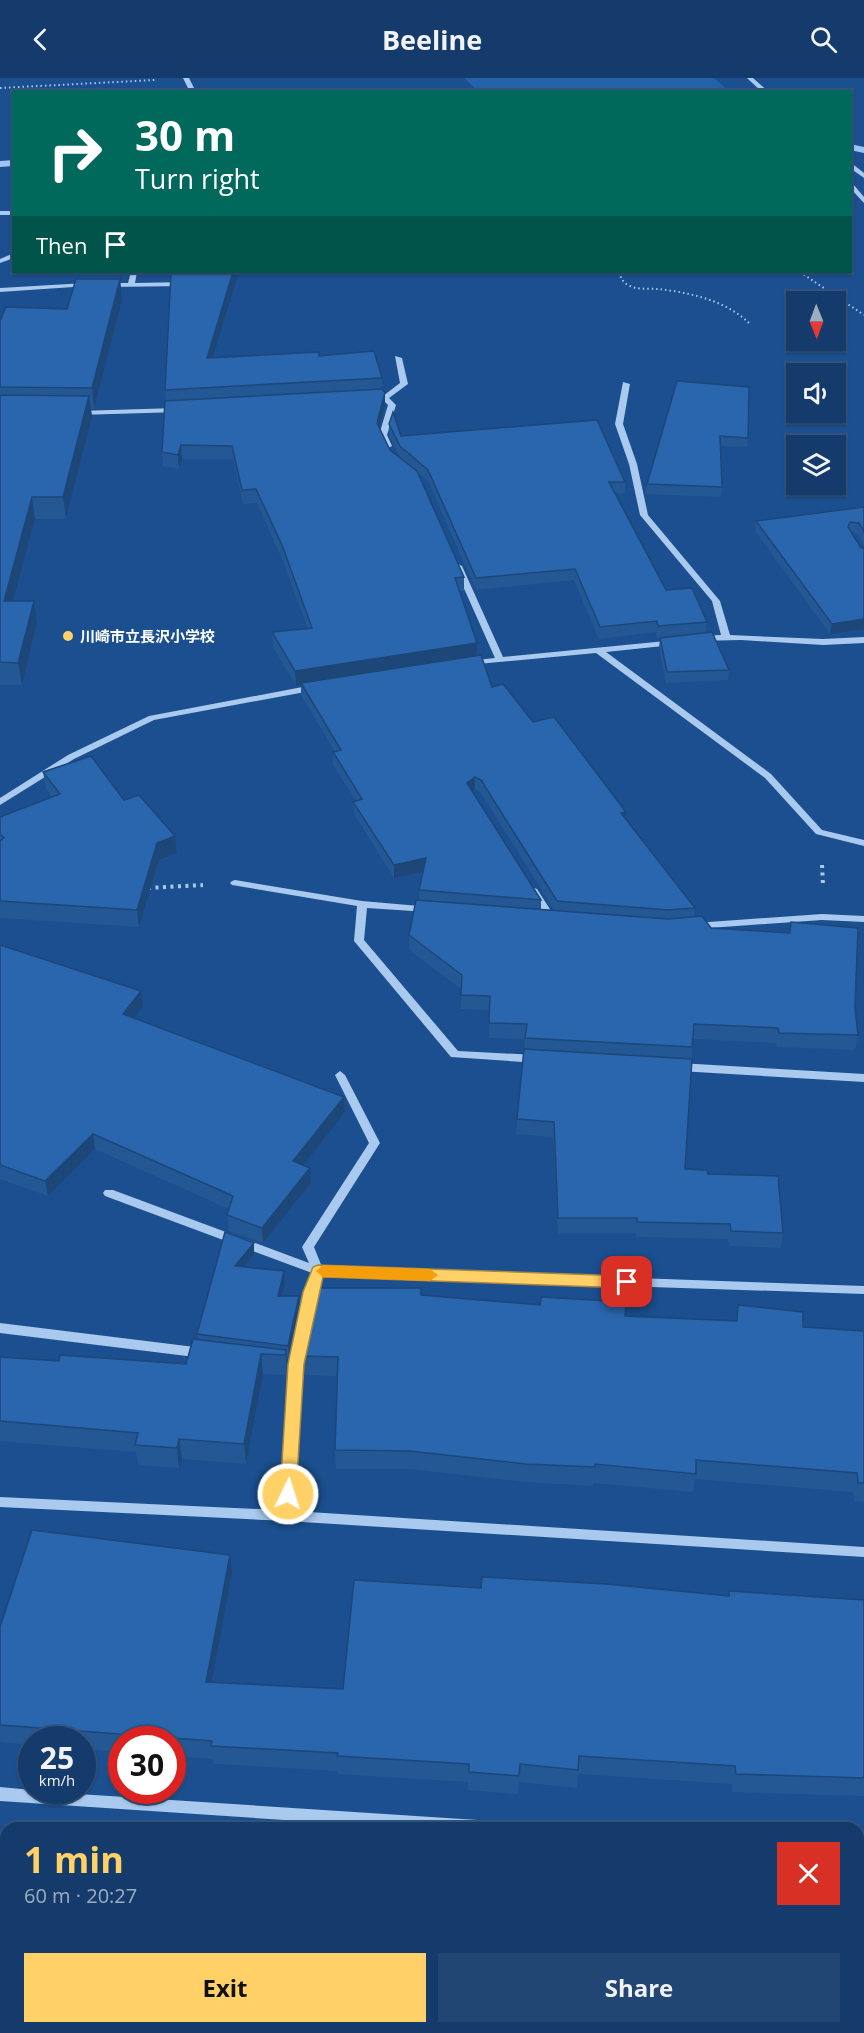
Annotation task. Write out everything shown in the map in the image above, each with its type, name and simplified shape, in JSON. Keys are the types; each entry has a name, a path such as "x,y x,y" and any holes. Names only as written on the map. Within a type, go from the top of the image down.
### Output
{"street":[{"path":"750,78 764,90"},
{"path":"852,166 864,176"},
{"path":"852,186 864,201"},
{"path":"131,284 134,273"},
{"path":"0,290 63,285 189,284"},
{"path":"362,399 385,398 404,384 398,358"},
{"path":"627,384 619,424 633,464 644,515 716,601 726,636"},
{"path":"385,398 392,405 383,435 391,452"},
{"path":"68,413 184,409"},
{"path":"454,557 500,659"},
{"path":"691,640 726,636 832,644 864,640"},
{"path":"454,666 500,659 680,641"},
{"path":"598,650 768,776 819,832 864,843"},
{"path":"0,802 71,757 152,718 326,685"},
{"path":"528,881 552,919"},
{"path":"235,883 362,904 445,911"},
{"path":"362,904 359,941 455,1054 548,1060"},
{"path":"689,927 822,917 864,919"},
{"path":"540,918 564,920"},
{"path":"665,1066 864,1078"},
{"path":"286,1516 290,1363 318,1271 308,1247 375,1143 340,1075"},
{"path":"109,1193 318,1271 864,1290"},
{"path":"0,1328 215,1355"},
{"path":"0,1502 286,1516 864,1552"},
{"path":"0,1794 406,1822"}],"path":[{"path":"0,88 186,78"},
{"path":"619,273 621,279 630,287 659,289 703,300 743,314 751,325"},
{"path":"801,273 864,315"},
{"path":"819,832 823,881 822,917"},
{"path":"145,888 235,883"}],"shaded area":[{"path":"464,78 714,78 728,90 477,90"}],"building":[{"path":"233,273 207,358 319,352 319,356 374,351 382,378 165,390 171,274"},
{"path":"76,279 120,279 92,388 0,387 0,321 6,307 67,309"},
{"path":"677,381 749,387 748,438 720,436 722,487 647,484"},
{"path":"382,389 385,392 377,423 390,450 417,471 464,577 455,578 477,643 295,671 272,632 312,628 282,545 256,489 242,490 232,446 181,445 178,455 162,452 165,401"},
{"path":"0,395 89,396 63,497 32,497 4,601 34,601 18,663 0,662"},
{"path":"393,412 401,436 597,420 625,482 609,482 666,590 692,588 707,622 658,626 657,621 600,627 575,569 476,578 428,470 400,446 389,424"},
{"path":"864,507 864,532 859,523 850,522 848,527 861,548 864,548 864,619 832,624 756,521"},
{"path":"712,632 729,670 667,672 660,638"},
{"path":"481,655 492,687 503,684 533,722 554,717 626,812 621,813 695,908 668,910 557,901 481,780 475,777 467,783 541,900 419,890 426,858 394,865 353,802 362,799 333,752 341,750 301,683"},
{"path":"91,756 124,800 139,795 175,836 157,843 137,910 0,901 0,841 4,838 0,834 0,817 60,794 43,772"},
{"path":"416,900 668,919 702,916 711,928 790,933 791,922 858,928 855,1008 858,1035 779,1033 778,1028 694,1024 692,1047 525,1038 527,1024 489,1023 490,996 461,995 462,975 409,935"},
{"path":"0,945 141,991 123,1014 344,1097 293,1161 310,1168 262,1228 227,1215 233,1196 93,1134 45,1181 0,1165"},
{"path":"524,1049 692,1059 685,1169 707,1170 708,1174 778,1176 783,1233 731,1231 730,1224 637,1222 637,1218 558,1218 554,1122 517,1119"},
{"path":"225,1232 254,1243 235,1266 284,1271 278,1296 299,1296 288,1346 197,1334"},
{"path":"315,1288 421,1288 421,1295 540,1305 541,1297 626,1302 625,1316 737,1321 738,1305 803,1312 803,1327 864,1331 864,1483 858,1483 857,1473 696,1460 696,1474 595,1464 595,1467 526,1464 410,1451 335,1450 338,1357 303,1356"},
{"path":"193,1339 286,1350 286,1355 261,1354 244,1444 179,1439 177,1448 135,1445 138,1433 0,1421 0,1357 59,1361 60,1355 186,1364"},
{"path":"32,1530 230,1555 206,1682 343,1689 354,1580 481,1588 482,1577 606,1584 729,1596 729,1591 864,1600 864,1778 736,1774 735,1766 579,1756 578,1770 520,1764 519,1776 469,1772 469,1764 337,1756 338,1753 211,1746 212,1741 186,1739 186,1726 108,1726 108,1733 96,1732 96,1726 0,1725 0,1627"}],"waterway":[{"path":"852,147 864,150"},
{"path":"0,164 12,163"}],"slow traffic":[{"path":"323,1271 430,1275"}],"place":[{"name":"川崎市立長沢小学校","path":"68,636"}],"route":[{"path":"288,1494 296,1364 310,1292 318,1271 627,1282"}]}
